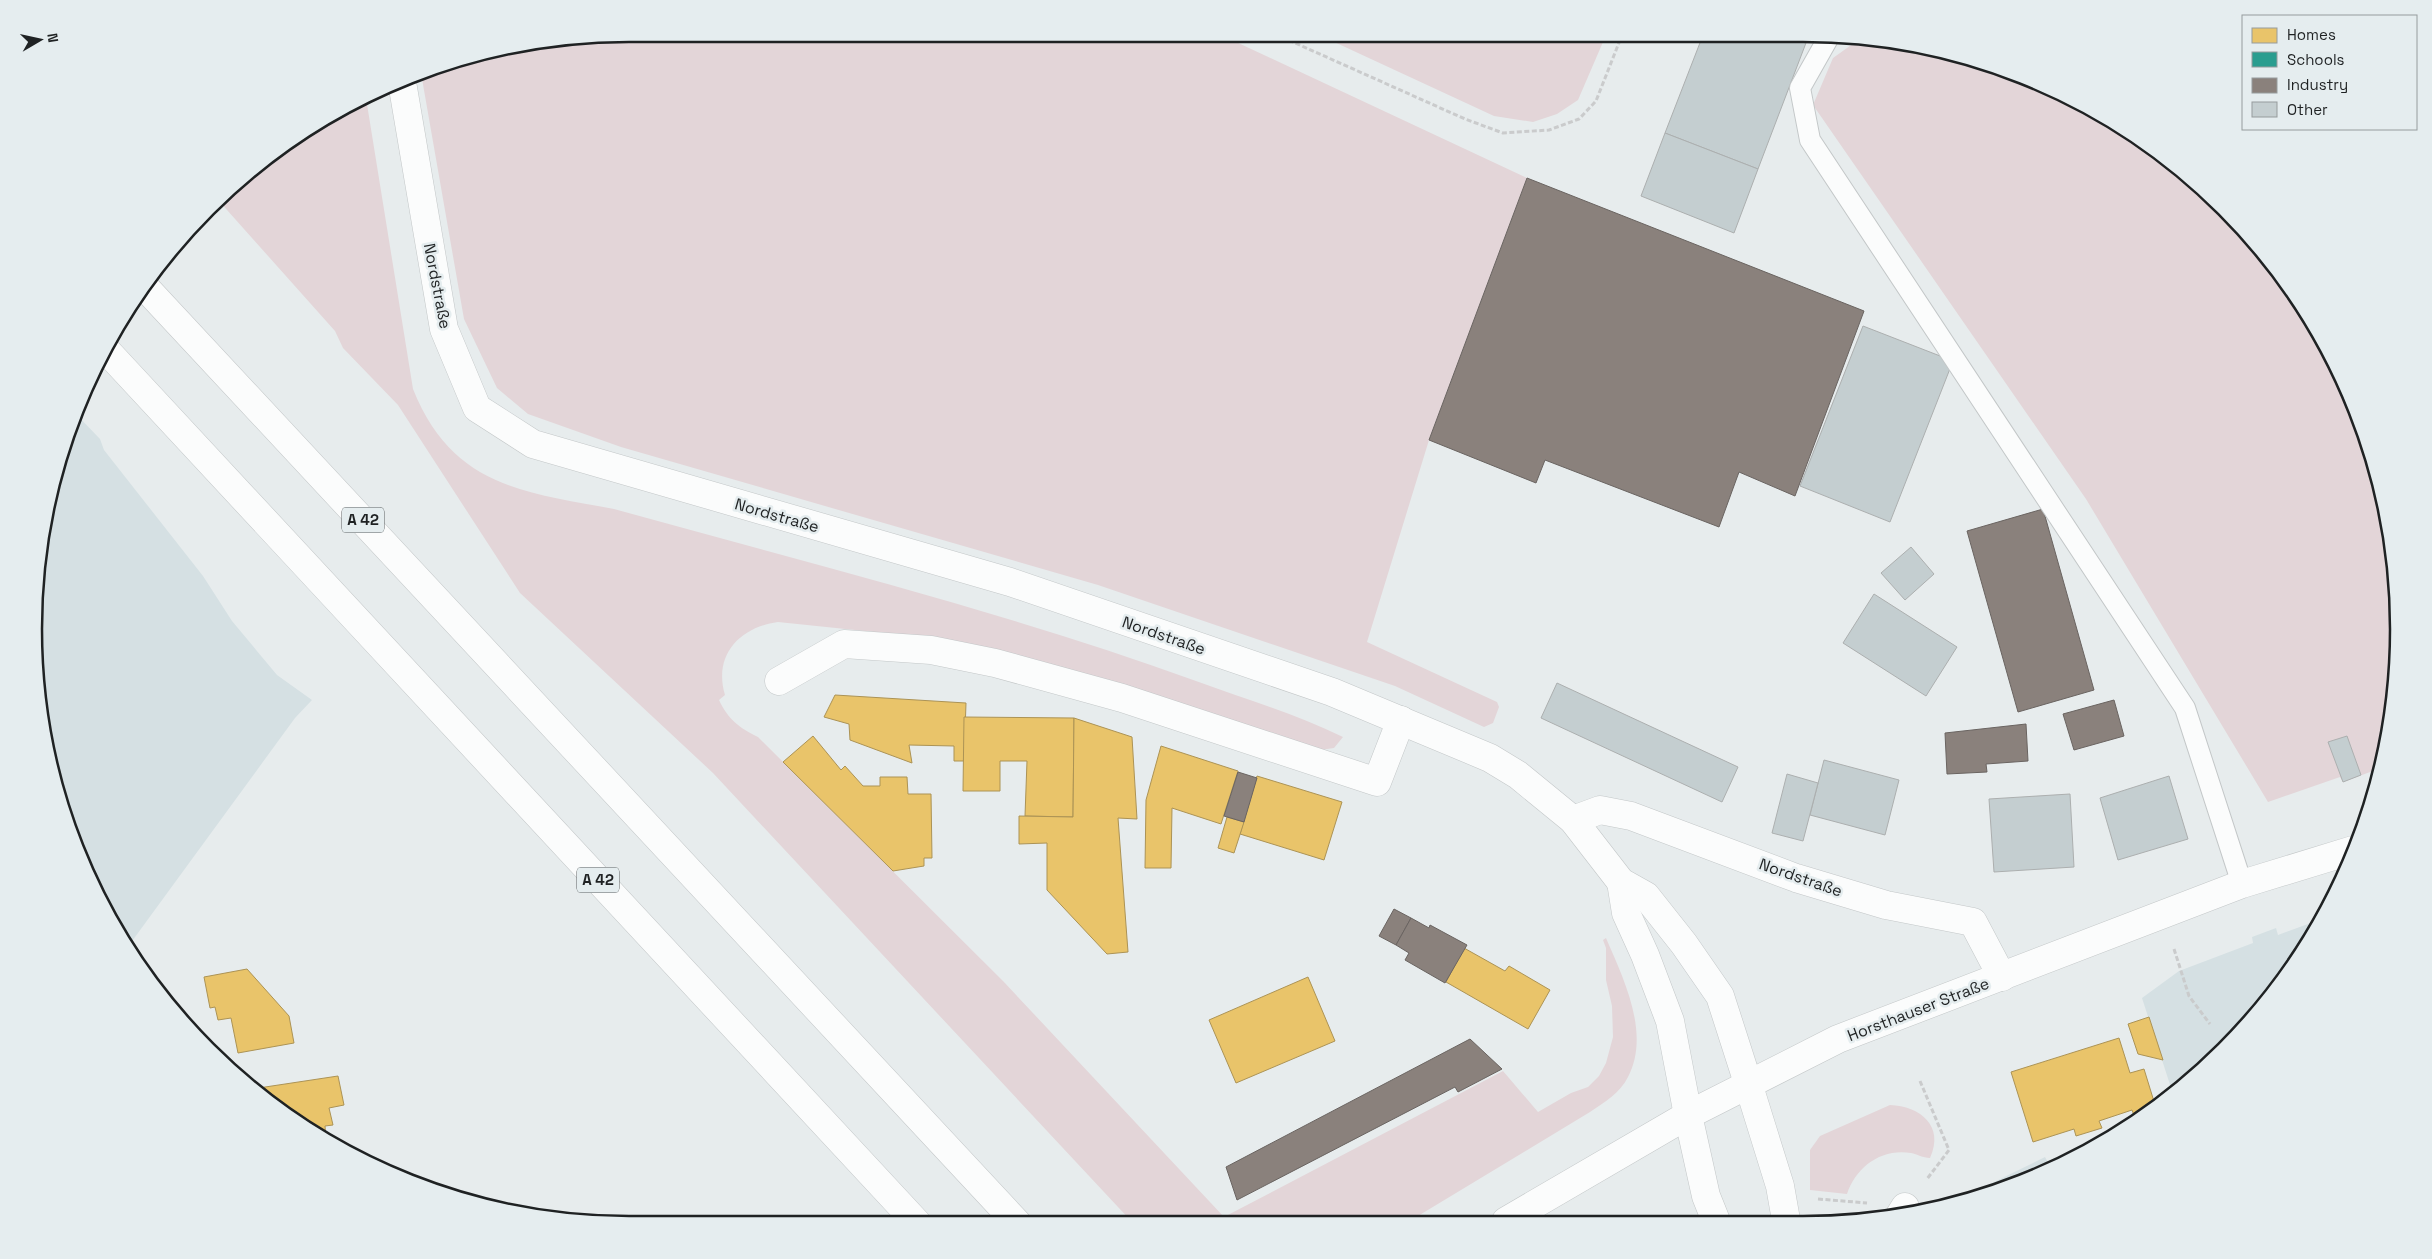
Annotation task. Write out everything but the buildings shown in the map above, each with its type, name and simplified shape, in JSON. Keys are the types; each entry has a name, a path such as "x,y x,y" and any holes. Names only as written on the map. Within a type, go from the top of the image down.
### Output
{"main road":[{"name":"Nordstraße","path":"403,88 444,328 477,408 532,444 1010,582 1332,692 1490,758 1518,774 1574,820 1621,882 1646,896 1684,944 1720,996 1778,1178 1785,1216"},
{"name":"A 42","path":"149,292 1011,1216"},
{"name":"A 42","path":"111,355 910,1216"},
{"path":"779,680 844,644 931,650 995,663 1122,698 1377,782 1401,720"},
{"name":"Nordstraße","path":"1574,820 1600,810 1631,816 1796,878 1886,905 1973,922 2002,977"},
{"name":"Horsthauser Straße","path":"1515,1216 1688,1115 1838,1039 2242,884 2346,852"},
{"name":"Nordstraße","path":"1621,882 1626,913 1645,955 1670,1021 1706,1196 1714,1216"}],"lane":[{"path":"1825,43 1800,88 1810,140 2185,708 2242,884"}],"path":[{"path":"1293,42 1465,120 1503,133 1550,130 1579,119 1596,101 1619,42"},
{"path":"2173,946 2188,996 2210,1024"},
{"path":"1906,1207 1949,1150 1920,1081"},
{"path":"1813,1198 1890,1209"}],"shaded area":[{"path":"630,42 1236,42 1527,178 1429,440 1367,642 1497,702 1499,707 1493,723 1484,727 1395,686 1098,585 621,447 528,414 497,388 464,319 422,81 441,74 515,54 591,44"},
{"path":"1334,42 1603,42 1578,100 1557,114 1533,122 1494,116"},
{"path":"1851,45 1917,54 1991,74 2027,87 2062,103 2129,141 2190,188 2244,242 2268,272 2291,303 2311,336 2345,405 2358,441 2378,515 2388,591 2390,630 2384,706 2371,772 2343,782 2340,777 2268,802 2086,499 1813,105 1833,58"},
{"path":"367,105 413,389 429,421 448,446 469,465 494,479 520,489 549,497 614,509 980,610 1124,656 1270,707 1343,737 1334,748 1320,750 913,636 778,622 764,625 741,637 726,656 723,667 722,681 725,695 719,700 730,718 745,730 758,737 1003,981 1223,1216 1126,1216 713,773 520,593 398,405 343,348 335,331 223,206 242,188 303,141"},
{"path":"82,420 100,439 104,450 203,576 232,621 277,675 312,700 295,718 132,941 103,889 87,854 74,818 54,744 44,668 42,630 48,553 54,515 63,478"},
{"path":"2311,923 2291,956 2244,1017 2218,1045 2171,1087 2142,998 2179,971 2253,943 2252,937 2276,928 2278,935"},
{"path":"1606,938 1620,970 1632,1006 1637,1042 1634,1060 1625,1083 1612,1097 1418,1216 1226,1216 1503,1071 1538,1112 1571,1093 1588,1087 1599,1076 1606,1063 1613,1037 1612,1006 1606,980 1606,948 1603,940"},
{"path":"1890,1105 1911,1109 1927,1120 1932,1127 1934,1136 1934,1147 1930,1158 1911,1153 1900,1152 1890,1154 1880,1157 1863,1168 1851,1184 1847,1194 1810,1190 1810,1150 1820,1136"},
{"path":"2045,1157 2048,1162 2027,1172 1986,1186"}]}
